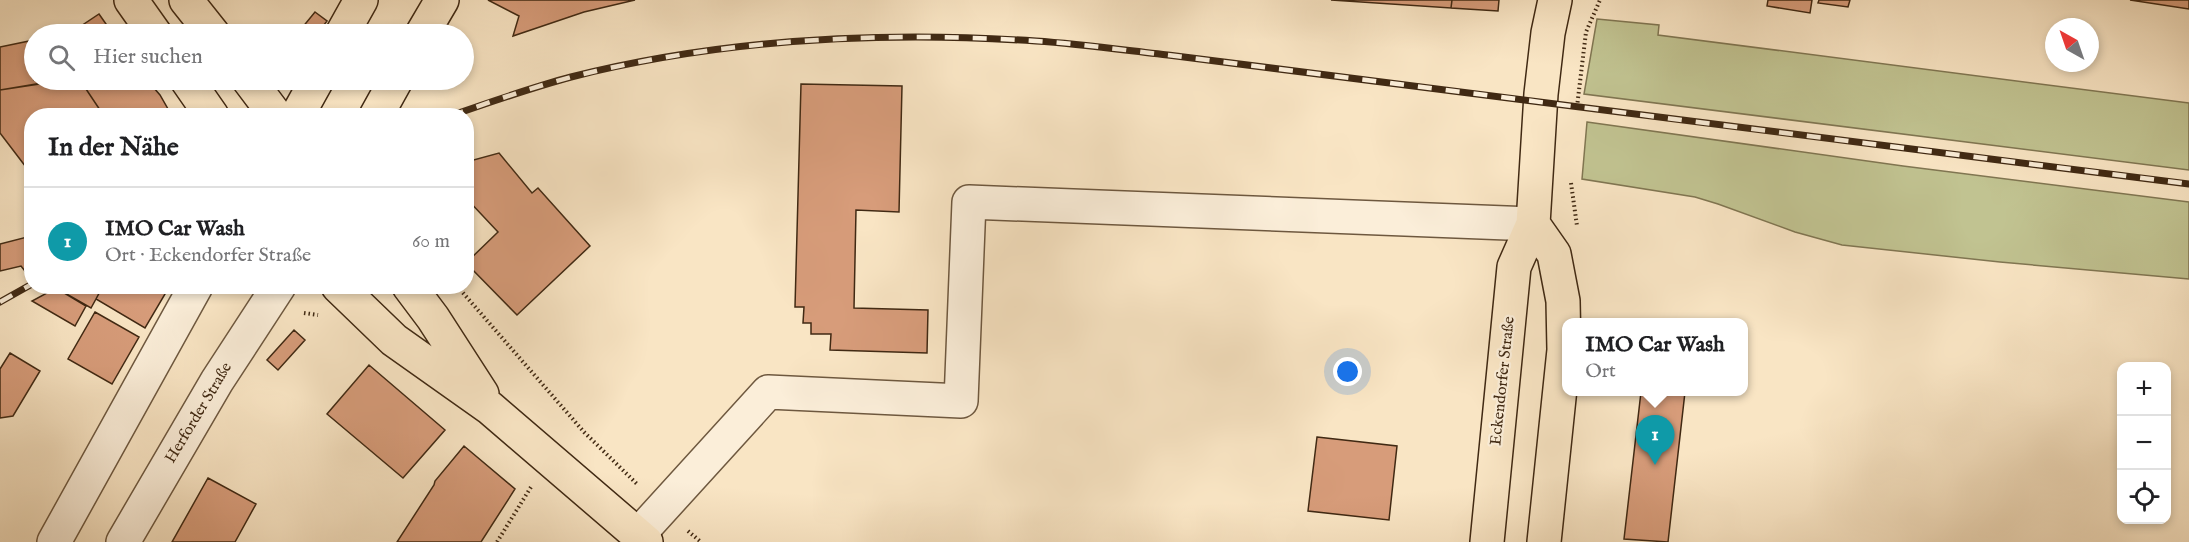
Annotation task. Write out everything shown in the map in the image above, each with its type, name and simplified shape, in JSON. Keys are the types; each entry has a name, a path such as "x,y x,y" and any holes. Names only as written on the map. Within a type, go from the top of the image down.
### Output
{"main road":[{"path":"131,0 149,24"},
{"path":"186,0 205,24"},
{"path":"348,24 361,0"},
{"path":"428,24 442,0"},
{"name":"Eckendorfer Straße","path":"1487,542 1514,267 1533,224 1541,94 1548,33 1555,0"},
{"path":"194,90 206,108"},
{"path":"256,90 270,108"},
{"path":"301,108 311,90"},
{"path":"380,108 390,90"},
{"path":"1533,224 1554,254 1563,301 1563,318"},
{"path":"346,294 394,340 490,408 642,538"},
{"path":"415,294 434,318 490,408"},
{"path":"1544,542 1562,369"}],"street":[{"path":"642,538 662,508 768,392 961,401 969,202 1533,224"},
{"path":"54,542 192,294"},
{"name":"Herforder Straße","path":"123,542 217,381 274,294"}],"path":[{"path":"1576,115 1586,32 1600,0"},
{"path":"1571,178 1578,234"},
{"path":"464,294 584,432 662,508 701,542"},
{"path":"497,542 550,460"}],"green space":[{"path":"1597,19 1659,25 1658,35 2189,103 2189,170 1584,94"},
{"path":"1587,122 1903,166 2189,202 2189,279 1842,245 1795,232 1695,197 1582,179"}],"building":[{"path":"488,0 635,0 584,12 513,36 519,16"},
{"path":"1331,0 1452,0 1451,8"},
{"path":"1452,0 1499,0 1498,11 1451,8"},
{"path":"1768,0 1812,0 1810,13 1767,6"},
{"path":"1819,0 1850,0 1848,7 1818,3"},
{"path":"2130,0 2189,0 2189,9"},
{"path":"315,12 327,21 325,24 305,24"},
{"path":"99,14 106,24 84,24"},
{"path":"24,42 24,86 0,90 0,47"},
{"path":"801,84 902,86 899,212 856,210 854,308 928,310 927,353 830,350 831,334 811,334 811,323 803,323 804,307 795,307"},
{"path":"24,86 24,90 87,90 99,108 24,108 24,164 0,133 0,90"},
{"path":"87,90 156,90 167,108 99,108"},
{"path":"499,153 532,193 538,188 590,246 517,315 474,271 474,255 498,232 474,206 474,160"},
{"path":"24,238 24,270 21,266 0,271 0,244"},
{"path":"45,294 66,294 86,306 75,326 32,301"},
{"path":"66,294 99,294 91,308"},
{"path":"99,294 165,294 145,328 96,299"},
{"path":"95,312 139,337 112,384 68,359"},
{"path":"294,330 305,340 278,370 267,360"},
{"path":"10,353 40,371 13,416 0,418 0,369"},
{"path":"369,365 445,430 403,478 327,414"},
{"path":"1641,396 1685,396 1668,542 1624,539"},
{"path":"1317,437 1397,446 1389,520 1308,511"},
{"path":"464,446 515,489 481,542 397,542 435,481"},
{"path":"208,478 256,504 235,542 172,542"}],"railway":[{"path":"473,108 571,77 686,54 802,41 861,38 978,38 1054,42 1176,56 2189,184"},
{"path":"0,302 24,288"}],"place":[{"name":"IMO Car Wash","path":"1655,465"}]}
